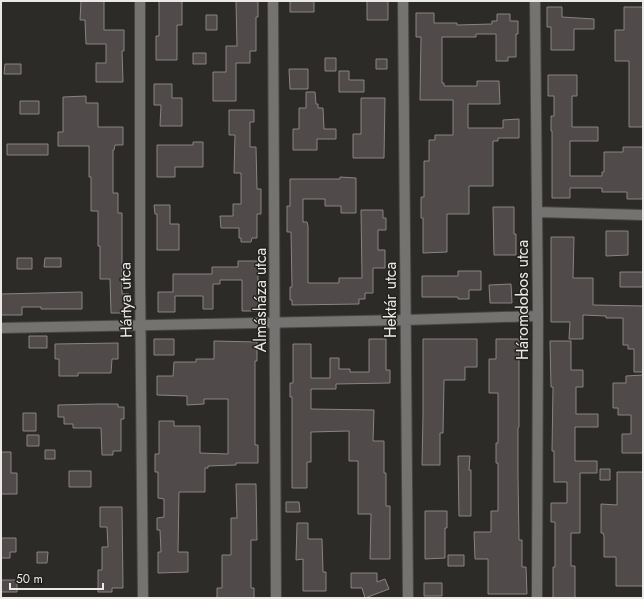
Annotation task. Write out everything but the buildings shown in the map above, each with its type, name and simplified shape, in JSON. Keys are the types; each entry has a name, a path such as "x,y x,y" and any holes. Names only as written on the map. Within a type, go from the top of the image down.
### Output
{"street":[{"name":"Hártya utca","path":"140,1 140,414 143,598"},
{"name":"Almásháza utca","path":"273,1 276,598"},
{"name":"Hektár utca","path":"403,1 408,598"},
{"name":"Háromdobos utca","path":"535,1 538,316 537,598"},
{"path":"537,212 643,215"},
{"path":"1,328 538,316"}]}
